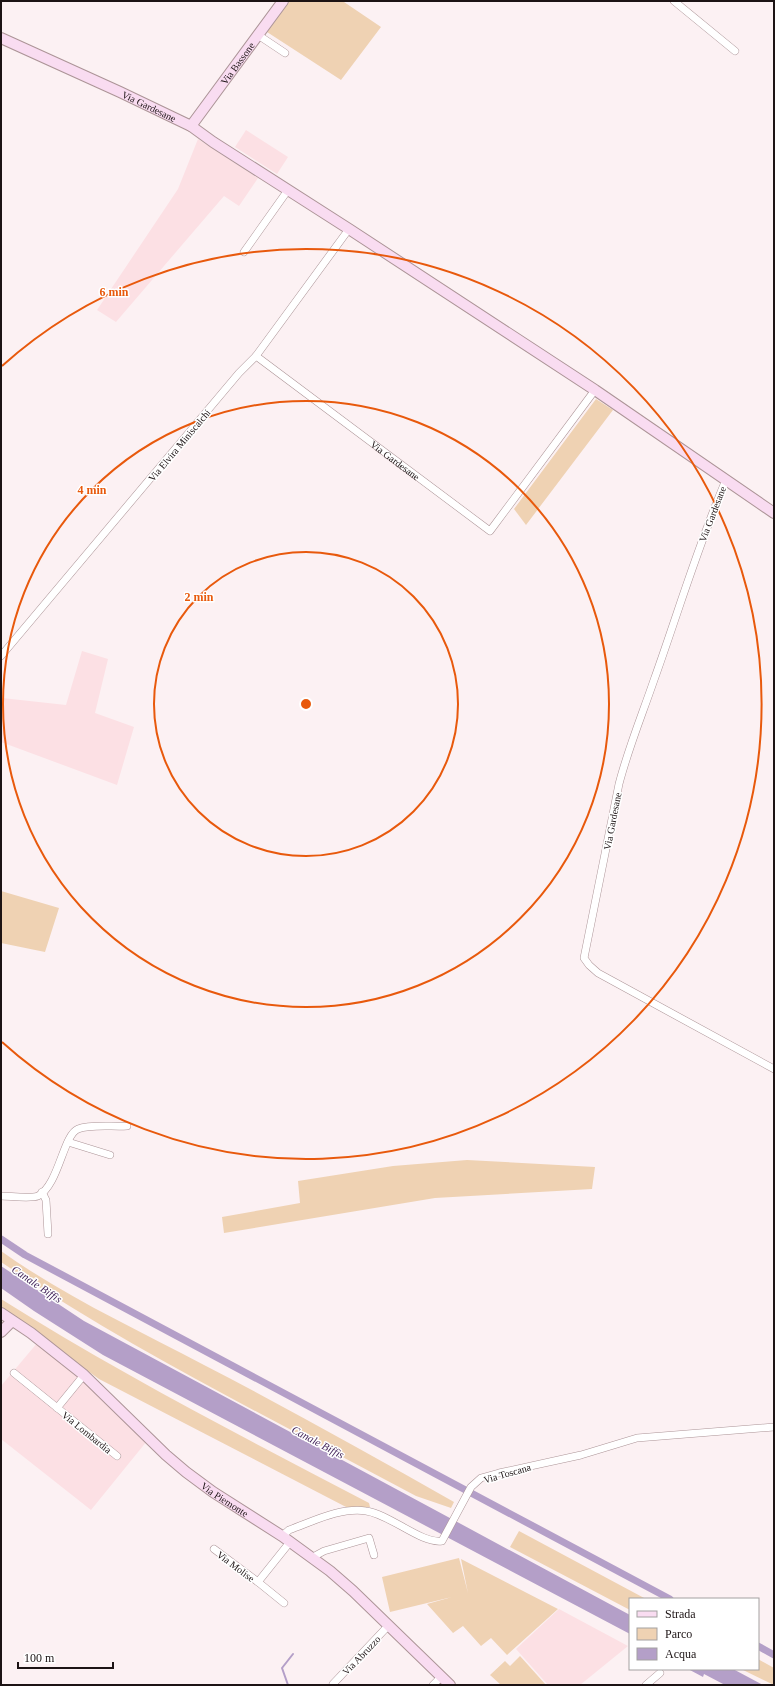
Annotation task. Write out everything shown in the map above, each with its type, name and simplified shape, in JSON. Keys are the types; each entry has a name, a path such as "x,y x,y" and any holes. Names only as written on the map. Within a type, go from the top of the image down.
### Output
{"main road":[{"name":"Via Bassone","path":"191,126 283,1"},
{"name":"Via Gardesane","path":"1,38 191,126 213,142 595,390 774,513"},
{"name":"Via Piemonte","path":"1,1313 31,1333 84,1375 166,1455 186,1472 313,1557 353,1591 450,1685"},
{"path":"1,1332 12,1321"}],"street":[{"path":"674,1 735,51"},
{"path":"258,35 285,53"},
{"path":"244,252 288,190"},
{"name":"Via Elvira Miniscalchi","path":"1,657 239,373 256,356 349,229"},
{"name":"Via Gardesane","path":"256,356 490,531 595,390"},
{"name":"Via Gardesane","path":"726,480 693,565 655,679 625,762 619,784 584,958 598,973 774,1069"},
{"path":"1,1196 36,1196 42,1192 55,1174 68,1142 76,1129 84,1127 128,1126"},
{"path":"68,1142 110,1155"},
{"path":"42,1192 46,1200 48,1234"},
{"name":"Via Lombardia","path":"14,1373 117,1456"},
{"name":"Via Lombardia","path":"57,1408 84,1375"},
{"name":"Via Toscana","path":"286,1539 289,1530 343,1512 364,1511 377,1513 430,1540 436,1542 442,1541 471,1487 481,1478 581,1455 637,1438 774,1427"},
{"path":"313,1557 324,1551 369,1538 374,1555"},
{"name":"Via Molise","path":"258,1582 286,1539"},
{"name":"Via Molise","path":"214,1549 284,1603"},
{"name":"Via Abruzzo","path":"333,1684 388,1626"},
{"path":"646,1685 660,1672"},
{"path":"434,1685 441,1677"}],"shaded area":[{"path":"246,130 288,157 277,174 235,147"},
{"path":"198,139 258,178 239,206 224,196 116,322 97,310 178,189"},
{"path":"82,651 108,659 95,713 134,727 117,785 1,742 2,698 66,705"},
{"path":"38,1342 68,1365 147,1441 91,1510 1,1439 1,1386"},
{"path":"559,1609 628,1646 580,1685 548,1685 516,1649"}],"green space":[{"path":"290,1 345,1 344,2 381,27 341,80 267,32"},
{"path":"596,399 613,410 526,525 514,509"},
{"path":"1,891 59,908 45,952 1,943"},
{"path":"467,1160 595,1167 592,1189 435,1198 224,1233 222,1217 300,1203 298,1181 393,1166"},
{"path":"1,1251 50,1283 75,1297 267,1398 454,1502 451,1508 416,1496 206,1384 102,1326 1,1262"},
{"path":"1,1299 91,1353 229,1430 369,1503 370,1507 348,1508 99,1379 30,1329 1,1311"},
{"path":"519,1531 644,1598 629,1598 629,1609 510,1547"},
{"path":"459,1558 468,1593 461,1559 558,1609 507,1655 491,1638 481,1646 463,1626 453,1633 427,1604 452,1597 390,1612 382,1577"},
{"path":"520,1656 546,1685 501,1685 490,1675 505,1661 510,1666"},
{"path":"759,1660 774,1668 774,1685 743,1670 759,1670"}],"water":[{"path":"1,1266 84,1321 629,1614 629,1633 103,1355 1,1288"},
{"path":"690,1670 735,1670 763,1685 725,1685 704,1674 703,1677"}],"waterway":[{"path":"1,1239 25,1255 668,1598"},
{"path":"759,1647 774,1655"},
{"path":"288,1685 282,1668 293,1654"}],"water label":[{"name":"Canale Biffis","path":"37,1284"},
{"name":"Canale Biffis","path":"318,1442"}]}
